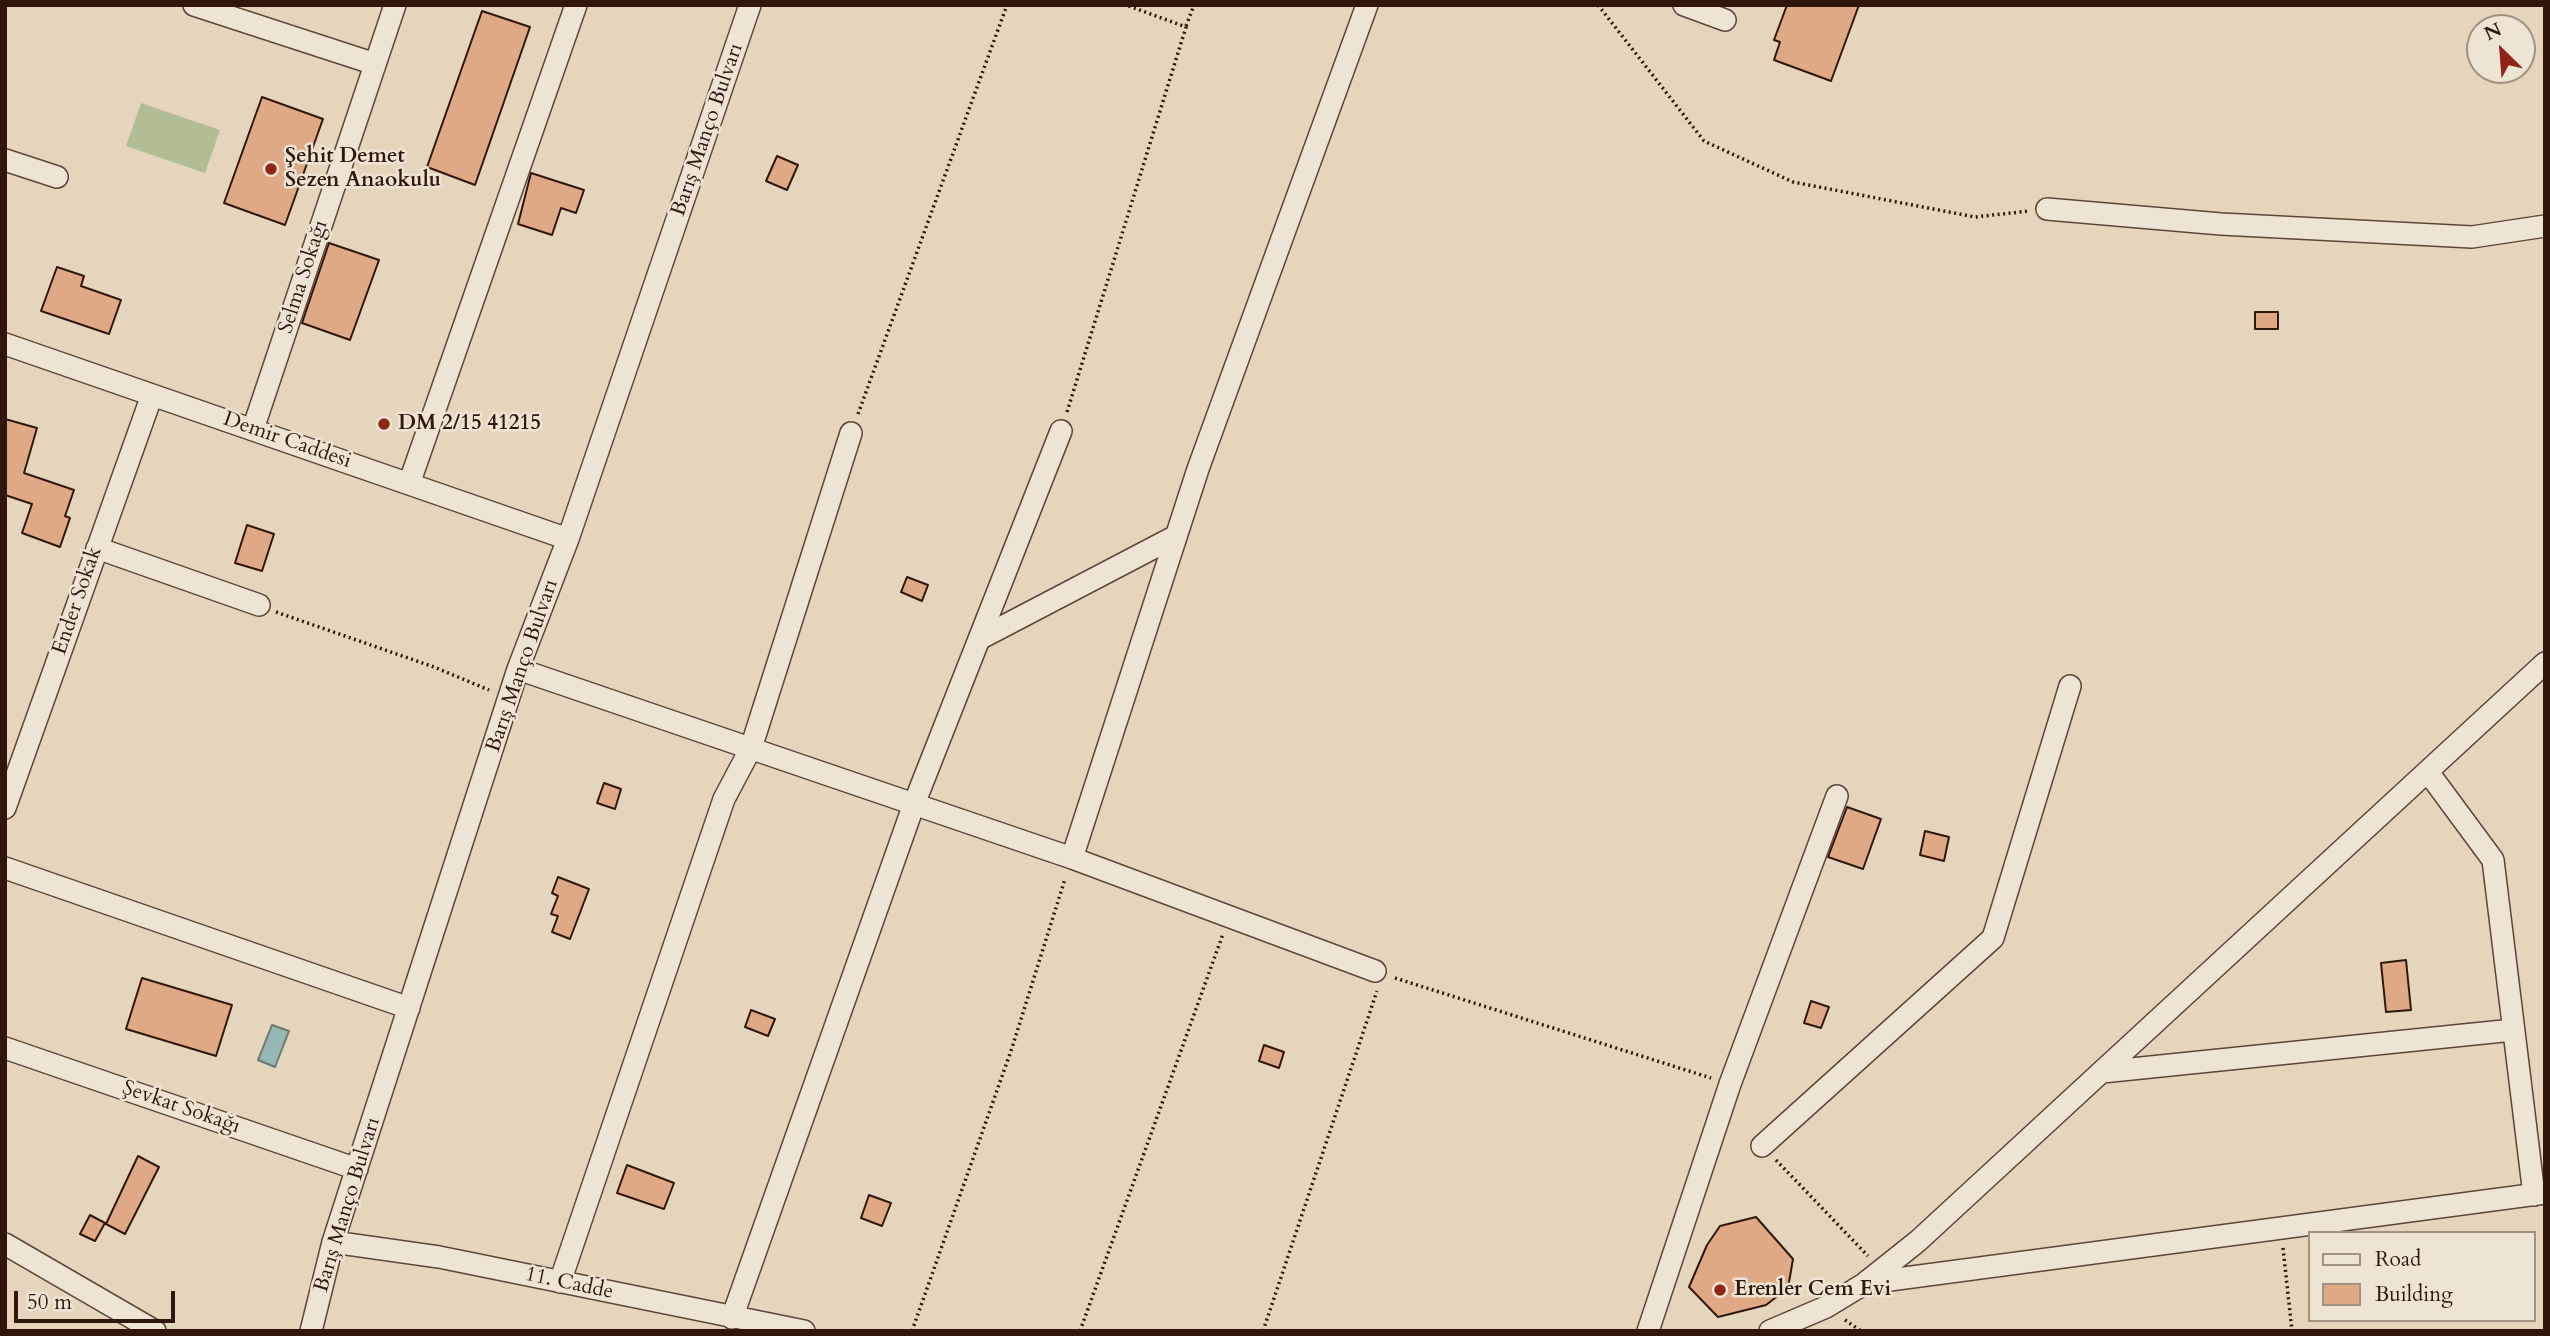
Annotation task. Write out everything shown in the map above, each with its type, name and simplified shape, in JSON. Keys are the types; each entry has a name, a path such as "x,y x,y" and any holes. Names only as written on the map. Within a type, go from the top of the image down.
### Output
{"street":[{"path":"194,5 375,64"},
{"name":"Selma Sokağı","path":"253,429 395,5"},
{"path":"409,484 576,5"},
{"name":"Barış Manço Bulvarı","path":"311,1331 333,1242 518,669 568,539 750,5"},
{"path":"1072,858 1198,470 1367,5"},
{"path":"1684,5 1725,20"},
{"path":"5,160 57,177"},
{"path":"2047,209 2221,224 2472,237 2545,226"},
{"name":"Demir Caddesi","path":"5,344 568,539"},
{"name":"Ender Sokak","path":"5,808 152,395"},
{"path":"732,1318 914,804 1061,431"},
{"path":"560,1282 724,799 751,748 851,433"},
{"path":"981,638 1177,536"},
{"path":"97,548 258,605"},
{"path":"1770,1331 1826,1307 1864,1284 1918,1241 2545,663"},
{"path":"518,669 1072,858 1379,973"},
{"path":"1762,1146 1993,938 2070,686"},
{"path":"1864,1284 2539,1194 2513,1030 2493,860 2428,772"},
{"path":"1648,1331 1730,1084 1837,796"},
{"path":"5,868 410,1009"},
{"path":"2102,1072 2513,1030"},
{"name":"Şevkat Sokağı","path":"5,1048 357,1169"},
{"name":"11. Cadde","path":"333,1242 439,1257 804,1331"},
{"path":"5,1244 155,1331"}],"path":[{"path":"851,433 1007,5"},
{"path":"1126,5 1186,27"},
{"path":"1061,431 1194,5"},
{"path":"1598,5 1704,141 1793,182 1975,217 2047,209"},
{"path":"258,605 435,667 510,699"},
{"path":"912,1331 1012,1048 1072,858"},
{"path":"1080,1331 1229,916"},
{"path":"1263,1331 1379,973 1730,1084"},
{"path":"1762,1146 1881,1270"},
{"path":"2280,1228 2292,1331"}],"green space":[{"path":"141,103 220,130 205,173 126,146"}],"water":[{"path":"272,1025 289,1031 275,1067 258,1060"}],"building":[{"path":"1787,5 1859,5 1831,81 1774,60 1780,42 1774,40"},
{"path":"482,11 530,27 475,185 427,167"},
{"name":"Şehit Demet Sezen Anaokulu","path":"262,97 323,119 285,225 224,203"},
{"path":"777,156 798,165 787,190 766,181"},
{"path":"531,173 584,190 576,213 561,208 552,235 518,224"},
{"path":"329,243 379,260 350,340 302,323"},
{"path":"57,267 84,276 81,286 121,300 109,334 41,311"},
{"path":"2255,312 2278,312 2278,329 2255,329"},
{"path":"5,419 37,428 24,473 74,490 65,516 70,518 60,547 22,533 32,504 5,495"},
{"path":"247,525 274,534 262,571 235,563"},
{"path":"907,577 928,585 922,601 901,592"},
{"path":"604,783 621,789 615,809 597,803"},
{"path":"1847,807 1881,819 1863,869 1828,857"},
{"path":"1925,831 1949,837 1944,861 1920,855"},
{"path":"558,877 589,889 570,939 552,932 558,916 551,914 558,896 552,893"},
{"path":"2406,960 2411,1010 2386,1012 2381,963"},
{"path":"142,978 232,1005 216,1056 126,1029"},
{"path":"1811,1001 1829,1007 1821,1028 1804,1023"},
{"path":"751,1010 775,1019 768,1036 745,1027"},
{"path":"1264,1045 1284,1052 1279,1068 1259,1061"},
{"path":"138,1156 159,1167 125,1234 106,1224"},
{"path":"627,1165 674,1183 664,1209 617,1193"},
{"path":"869,1195 891,1203 882,1226 861,1218"},
{"path":"90,1215 105,1223 95,1241 80,1234"},
{"path":"1756,1217 1793,1259 1788,1288 1766,1305 1718,1317 1689,1287 1707,1245 1720,1226"}],"place":[{"name":"Şehit Demet Sezen Anaokulu","path":"271,169"},
{"name":"DM 2/15 41215","path":"384,424"},
{"name":"Erenler Cem Evi","path":"1720,1290"}]}
